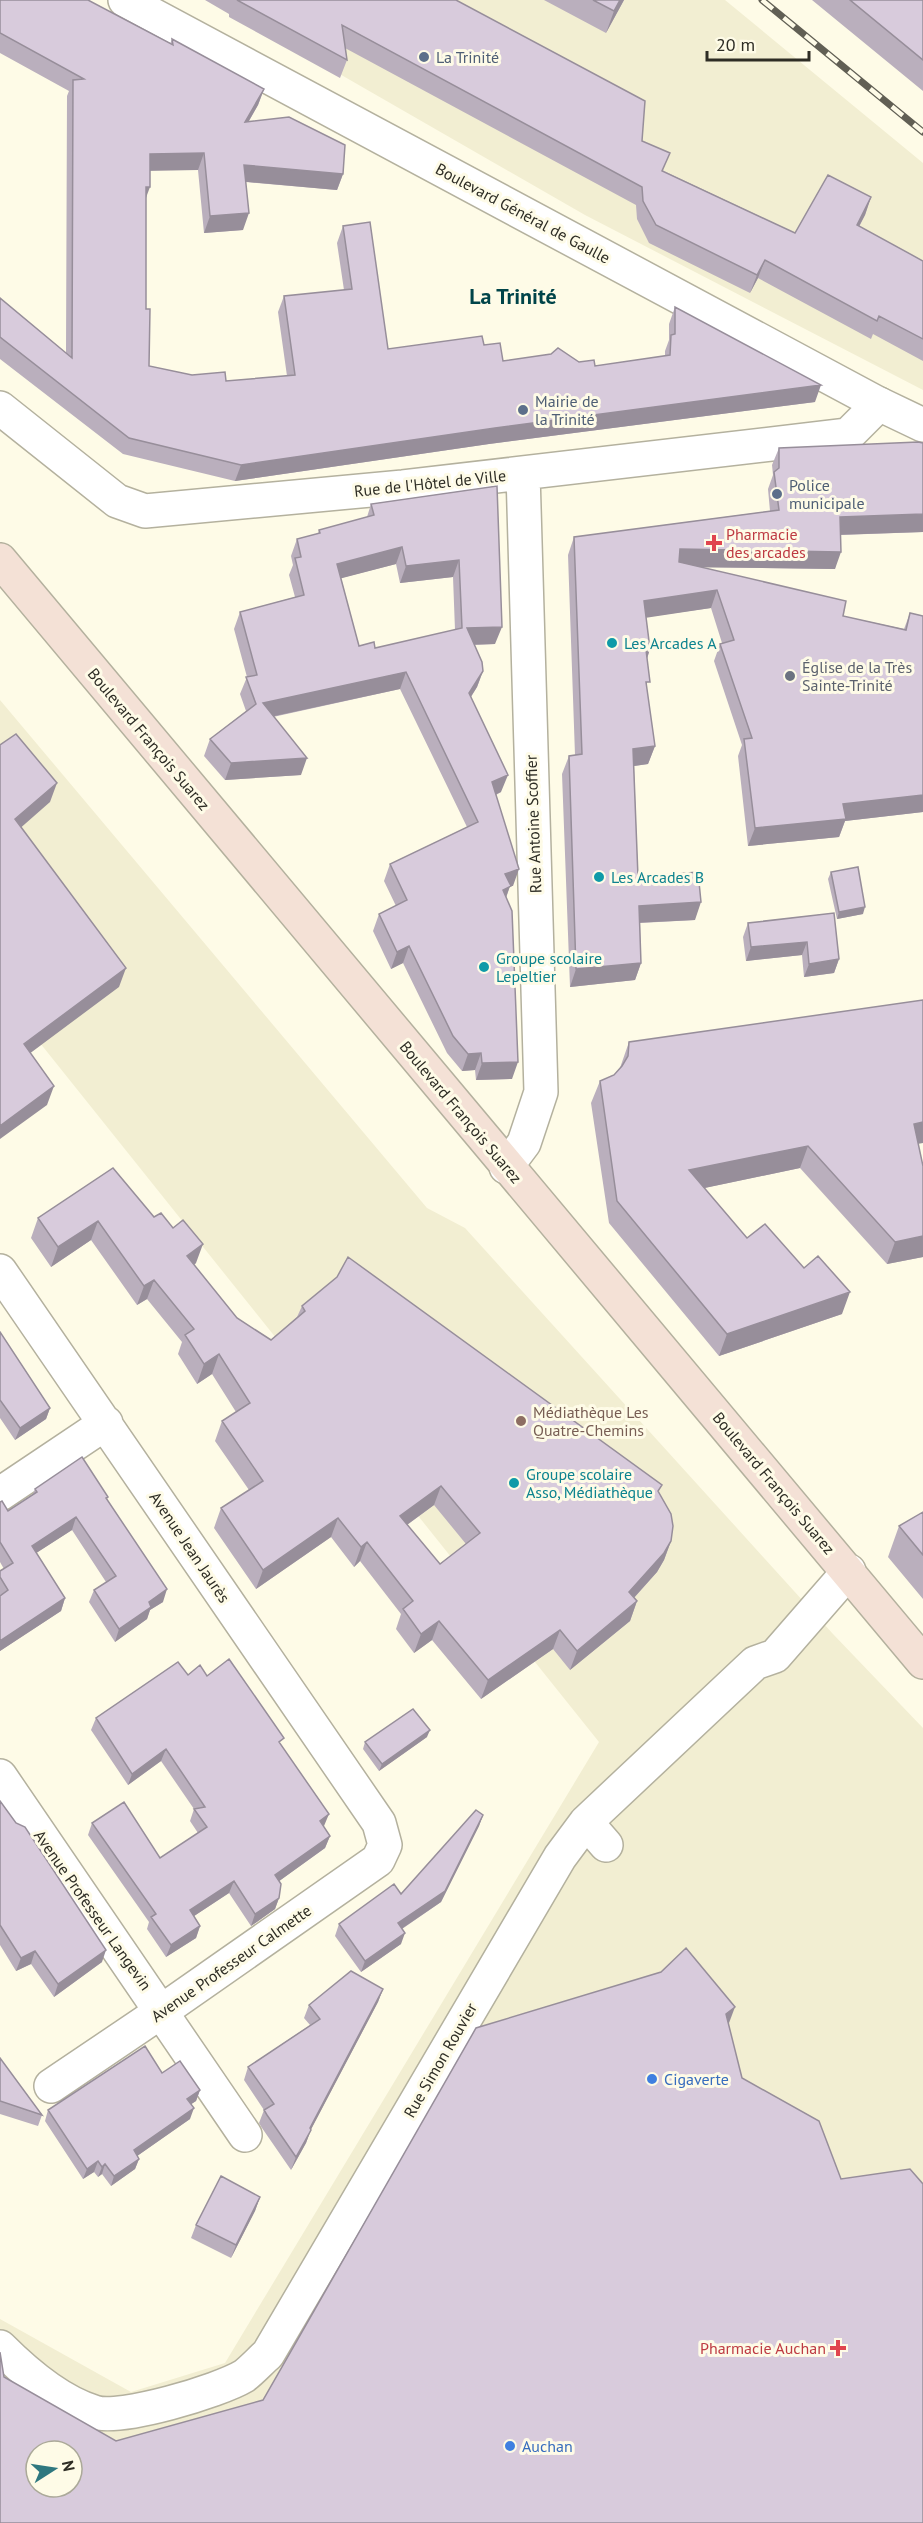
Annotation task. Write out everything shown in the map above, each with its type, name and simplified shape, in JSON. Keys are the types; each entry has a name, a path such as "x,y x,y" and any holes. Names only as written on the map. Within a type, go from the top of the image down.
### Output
{"main road":[{"name":"Boulevard François Suarez","path":"0,560 506,1167 849,1571 923,1662"}],"street":[{"name":"Boulevard Général de Gaulle","path":"125,0 879,404 923,425"},
{"name":"Rue de l'Hôtel de Ville","path":"0,408 117,501 145,511 523,473 848,435 879,404"},
{"name":"Rue Antoine Scoffier","path":"506,1167 524,1143 541,1092 523,473"},
{"name":"Avenue Jean Jaurès","path":"0,1271 379,1823"},
{"path":"0,1494 106,1423"},
{"name":"Rue Simon Rouvier","path":"0,2347 23,2370 73,2404 96,2414 119,2415 222,2387 245,2375 268,2354 560,1857 596,1834 755,1663 775,1656 849,1571"},
{"name":"Avenue Professeur Langevin","path":"0,1776 245,2135"},
{"name":"Avenue Professeur Calmette","path":"51,2086 378,1860 385,1845 379,1823"}],"shaded area":[{"path":"211,0 725,0 923,163 923,390 585,215"},
{"path":"0,700 427,1208 465,1228 833,1634 923,1728 923,2523 0,2523 0,2319 131,2392 225,2363 599,1742 0,993"}],"building":[{"path":"0,0 88,0 173,45 172,39 264,89 245,122 289,117 345,145 343,174 244,165 249,213 210,216 204,153 150,154 150,187 146,187 146,309 150,309 149,366 192,375 225,372 226,381 295,375 284,296 352,289 343,226 370,222 388,349 482,336 484,345 500,343 503,361 551,354 558,348 579,362 594,360 595,366 670,355 671,335 675,334 675,307 821,385 495,428 241,465 129,438 0,337 0,298 72,358 73,80 84,79 0,33"},
{"path":"237,0 456,0 645,101 642,141 670,153 662,171 795,233 828,175 871,197 857,225 923,261 923,339 879,316 877,321 765,260 757,275 656,225 643,201 642,187 342,25 347,60"},
{"path":"593,0 620,0 614,11"},
{"path":"850,0 923,0 923,60"},
{"path":"923,443 923,514 840,517 841,552 680,549 679,562 846,601 843,616 906,630 910,613 923,616 923,795 843,804 846,819 755,828 744,739 752,738 720,644 734,640 717,590 644,601 650,649 646,650 650,682 646,682 655,746 633,749 638,877 698,872 701,902 639,906 641,963 576,969 569,756 582,754 574,537 779,510 774,472 779,468 779,448"},
{"path":"497,486 502,627 467,628 482,662 483,671 469,693 508,775 492,782 519,869 505,874 511,886 503,890 512,911 518,1062 482,1063 481,1053 468,1054 453,1036 409,946 397,952 379,914 407,900 390,864 478,822 406,672 263,703 307,758 231,763 210,739 256,704 246,677 257,675 240,612 304,595 295,558 301,557 297,539 320,533 319,530 374,515 371,504","holes":["402,547 406,566 459,560 462,628 375,648 374,642 359,646 337,564"]},
{"path":"16,734 57,783 15,819 126,968 24,1044 54,1086 0,1126 0,745"},
{"path":"858,867 865,907 839,912 831,872"},
{"path":"834,913 839,959 809,964 807,942 751,947 748,923"},
{"path":"923,1000 923,1122 914,1124 923,1166 923,1236 895,1242 808,1146 689,1170 747,1238 765,1224 804,1268 818,1256 850,1292 727,1334 617,1201 600,1081 614,1075 622,1066 628,1056 629,1042"},
{"path":"113,1168 154,1217 161,1213 173,1228 183,1220 203,1244 187,1256 237,1318 271,1340 305,1311 302,1306 337,1277 348,1257 662,1485 658,1491 671,1514 673,1526 671,1541 664,1553 629,1592 637,1601 577,1651 560,1630 488,1680 439,1621 421,1634 403,1609 413,1601 367,1542 361,1547 338,1518 263,1570 221,1508 263,1481 222,1421 250,1403 219,1354 204,1364 185,1335 194,1329 154,1280 144,1286 98,1221 58,1247 38,1218","holes":["441,1486 480,1533 440,1564 400,1516"]},
{"path":"0,1332 50,1408 20,1428 0,1400"},
{"path":"82,1457 108,1497 106,1498 167,1589 149,1602 151,1607 119,1629 94,1590 116,1576 76,1517 32,1546 65,1598 0,1641 0,1596 8,1590 0,1577 0,1571 13,1563 0,1542 0,1502 2,1501 8,1511 37,1492 35,1489"},
{"path":"923,1512 923,1555 899,1526"},
{"path":"229,1659 284,1738 279,1742 329,1814 320,1821 330,1836 275,1875 281,1884 279,1898 255,1914 234,1881 190,1910 200,1926 171,1945 151,1917 156,1914 92,1823 124,1802 160,1858 207,1827 194,1809 205,1807 166,1749 132,1774 96,1718 178,1662 188,1675 200,1665 207,1676"},
{"path":"413,1709 430,1730 382,1764 365,1742"},
{"path":"0,1801 16,1823 25,1827 106,1950 58,1984 35,1951 21,1958 0,1925"},
{"path":"476,1810 483,1815 445,1891 398,1923 405,1933 365,1961 339,1924 394,1884 401,1894"},
{"path":"686,1948 735,2007 726,2014 742,2078 819,2121 841,2179 910,2169 923,2184 923,2523 0,2523 0,2352 4,2377 116,2441 263,2400 476,2028 661,1972"},
{"path":"351,1971 383,1989 296,2157 264,2110 274,2104 248,2067 320,2019 309,2005"},
{"path":"145,2046 162,2073 180,2061 200,2090 187,2099 194,2108 134,2150 139,2159 114,2176 105,2164 102,2167 98,2161 87,2169 48,2110"},
{"path":"0,2058 42,2115 0,2101"},
{"path":"221,2176 260,2197 236,2245 196,2225"}],"railway":[{"path":"762,0 923,132"}],"place":[{"name":"La Trinité","path":"424,57"},
{"name":"Mairie de la Trinité","path":"523,410"},
{"name":"Police municipale","path":"777,494"},
{"name":"Pharmacie des arcades","path":"714,543"},
{"name":"Les Arcades A","path":"612,643"},
{"name":"Église de la Très Sainte-Trinité","path":"790,676"},
{"name":"Les Arcades B","path":"599,877"},
{"name":"Groupe scolaire Lepeltier","path":"484,967"},
{"name":"Médiathèque Les Quatre-Chemins","path":"521,1421"},
{"name":"Groupe scolaire Asso, Médiathèque","path":"514,1483"},
{"name":"Cigaverte","path":"652,2079"},
{"name":"Pharmacie Auchan","path":"838,2348"},
{"name":"Auchan","path":"510,2446"}],"district":[{"name":"La Trinité","path":"513,296"}]}
